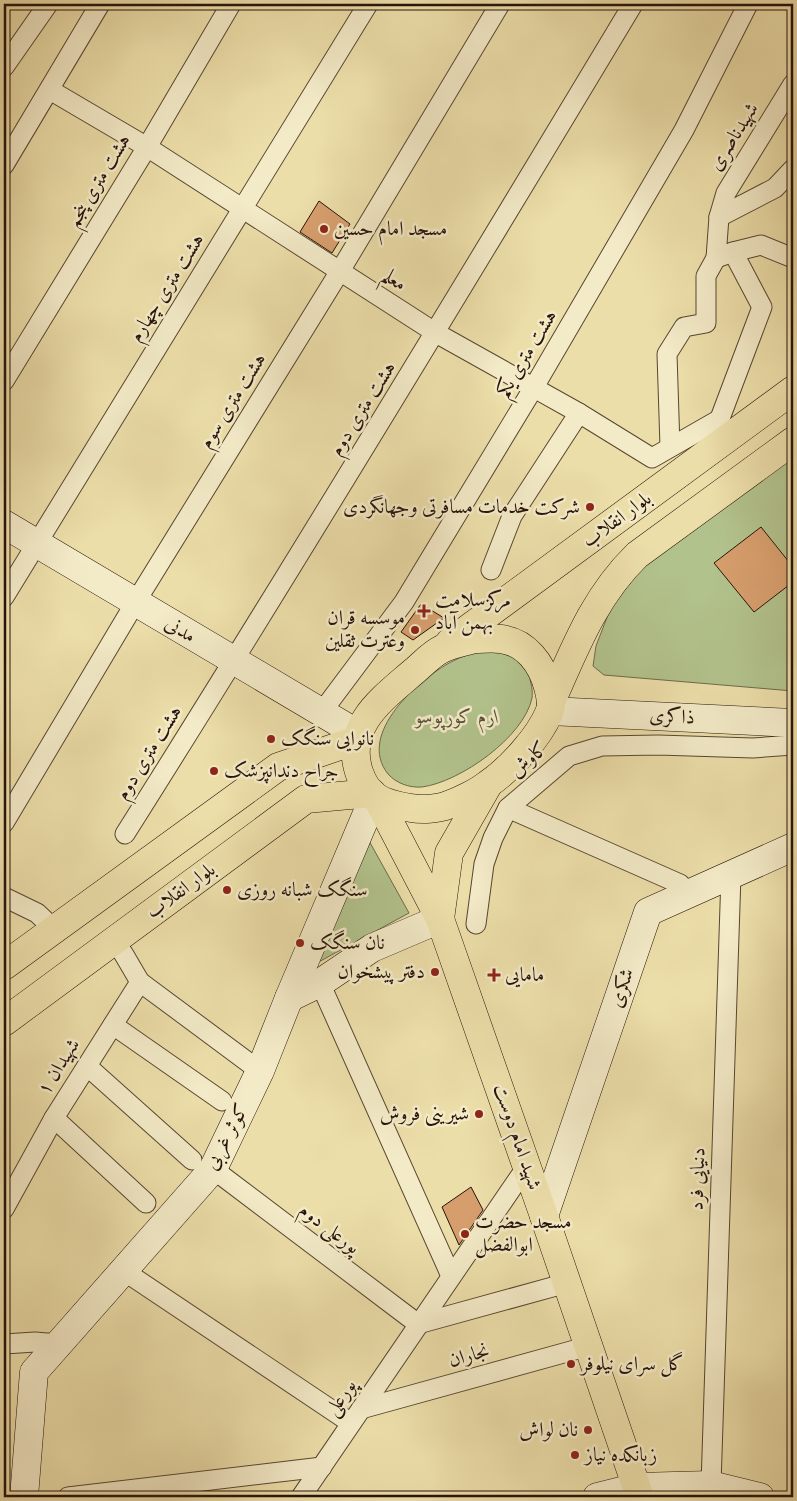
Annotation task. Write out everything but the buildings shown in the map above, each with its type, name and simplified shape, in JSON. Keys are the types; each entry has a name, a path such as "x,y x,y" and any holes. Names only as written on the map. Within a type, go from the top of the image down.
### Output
{"main road":[{"name":"بلوار انقلاب","path":"357,737 362,724 372,710 440,649 793,390"},
{"name":"بلوار انقلاب","path":"488,785 535,736 551,706 579,639 604,592 619,572 637,555 793,441"},
{"path":"440,649 474,639 501,639 520,646 536,659 545,674 551,706"},
{"path":"4,966 278,767 357,737"},
{"name":"شهید امام دوست","path":"357,737 355,760 361,779 374,796 440,919 639,1492"},
{"path":"374,796 396,806 419,809 447,806 488,785"},
{"path":"440,919 450,853 488,785"},
{"name":"بلوار انقلاب","path":"4,1022 306,800 374,796"}],"street":[{"path":"4,67 48,4"},
{"path":"4,165 100,4"},
{"name":"هشت متری پنجم","path":"4,381 147,147 231,4"},
{"name":"هشت متری چهارم","path":"4,597 368,4"},
{"name":"هشت متری سوم","path":"4,823 134,603 340,271 500,4"},
{"name":"هشت متری دوم","path":"124,834 234,662 436,333 632,4"},
{"name":"هشت متری یکم","path":"321,713 404,602 534,387 684,130 748,4"},
{"name":"شهید‌ناصری","path":"724,255 719,217 726,193 793,84"},
{"name":"معلم","path":"50,90 147,147 436,333 579,413 652,458 720,419"},
{"path":"719,217 775,188 793,169"},
{"path":"670,447 667,354 684,327 706,323 706,276 724,255 761,245 793,258"},
{"path":"706,454 762,307 724,255"},
{"path":"491,570 512,516 579,413"},
{"name":"مدنی","path":"4,524 321,713 357,737"},
{"name":"ذاکری","path":"551,706 793,724"},
{"name":"کاوش","path":"476,924 484,864 493,838 508,808 568,756 602,746 658,745 754,748 793,745"},
{"name":"کوثر غربی","path":"24,1497 34,1372 124,1271 203,1164 260,1071 374,796"},
{"path":"508,808 680,884 690,894"},
{"name":"شکری","path":"544,1216 648,912 793,847"},
{"name":"دنیایی فرد","path":"711,1484 731,875"},
{"path":"4,897 37,913 54,929"},
{"path":"289,998 320,983 372,948 440,919"},
{"path":"123,953 140,982 260,1071"},
{"name":"شهیدان ۱","path":"4,1209 54,1118 140,982"},
{"path":"320,983 451,1276"},
{"path":"113,1025 222,1101"},
{"name":"پورعلی دوم","path":"87,1066 203,1164 418,1324"},
{"path":"54,1118 146,1203"},
{"name":"پورعلی","path":"301,1497 527,1166"},
{"path":"124,1271 356,1416"},
{"path":"418,1324 567,1283"},
{"path":"4,1344 36,1342 59,1344"},
{"name":"نجاران","path":"356,1416 589,1346"},
{"path":"68,1497 322,1467"},
{"path":"597,1497 711,1484 760,1497"}],"green space":[{"path":"793,457 793,691 604,675 593,666 596,646 611,607 643,567"},
{"name":"ارم کورپوسو","path":"486,649 509,654 520,663 529,676 532,698 527,713 517,728 488,755 454,776 422,787 408,786 395,780 388,774 380,758 380,742 385,725 396,709 423,681 438,670 459,658"},
{"path":"368,839 409,913 313,965"}],"place":[{"name":"مسجد امام حسین","path":"324,229"},
{"name":"شرکت خدمات مسافرتی وجهانگردی","path":"590,507"},
{"name":"مرکزسلامت بهمن آباد","path":"424,611"},
{"name":"موسسه قران وعترت ثقلین","path":"415,630"},
{"name":"نانوایی سنگک","path":"271,739"},
{"name":"جراح دندانپزشک","path":"214,771"},
{"name":"سنگک شبانه روزی","path":"227,890"},
{"name":"نان سنگک","path":"300,943"},
{"name":"دفتر پیشخوان","path":"435,972"},
{"name":"مامایی","path":"494,975"},
{"name":"شیرینی فروش","path":"479,1114"},
{"name":"مسجد حضرت ابوالفضل","path":"465,1234"},
{"name":"گل سرای نیلوفر","path":"571,1364"},
{"name":"نان لواش","path":"588,1430"},
{"name":"زبانکده نیاز","path":"575,1455"}]}
